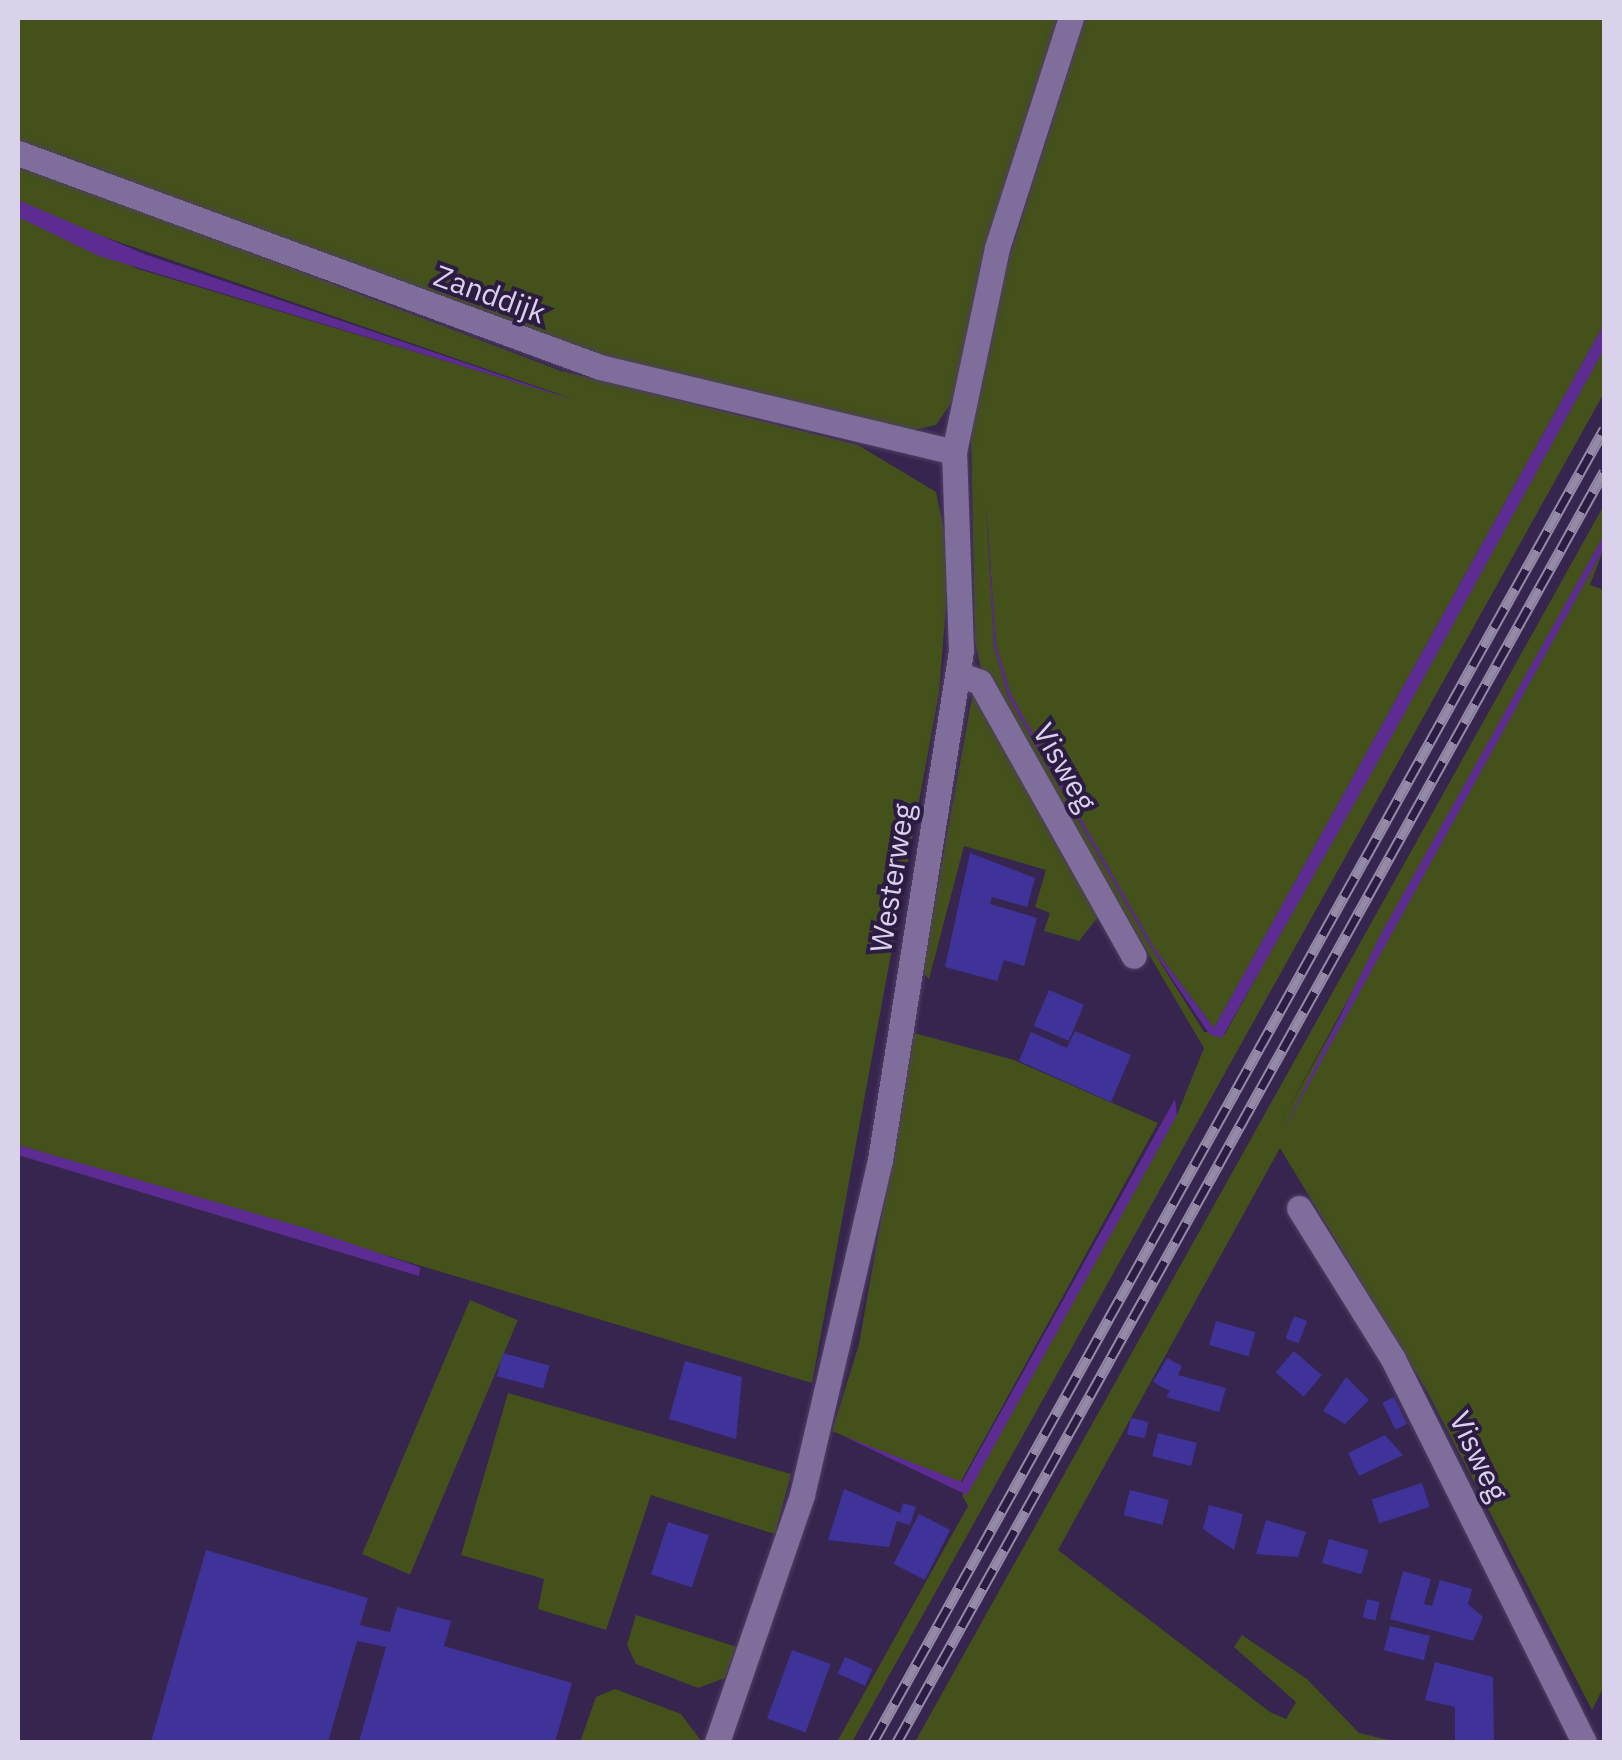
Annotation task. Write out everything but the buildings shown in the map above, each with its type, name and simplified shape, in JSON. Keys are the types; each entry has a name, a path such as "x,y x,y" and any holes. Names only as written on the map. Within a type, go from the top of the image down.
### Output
{"street":[{"name":"Westerweg","path":"717,1742 802,1495 851,1298 958,674 964,558 954,452 1002,230 1071,18"},
{"name":"Zanddijk","path":"18,154 600,367 954,452"},
{"name":"Visweg","path":"958,674 980,682 1134,956"},
{"name":"Visweg","path":"1298,1208 1407,1386 1584,1742"}],"green space":[{"path":"18,18 1058,18 998,205 952,402 936,425 909,431 599,354 18,140"},
{"path":"1085,18 1604,18 1604,324 1214,1028 1154,948 1011,695 996,645 986,504 994,646 1008,696 1152,949 1204,1032 1225,1034 1604,349 1604,393 852,1742 837,1742 968,1506 962,1495 1177,1115 1204,1048 981,669 975,641 971,435 1005,271"},
{"path":"18,164 561,371 858,445 936,492 950,557 939,693 812,1383 18,1145 18,217 138,269 573,399 90,232 18,200"},
{"path":"1604,505 1604,535 1278,1127 1604,548 1590,585 1604,590 1604,1686 1592,1710 1427,1391 1280,1148 1058,1550 1270,1712 1286,1719 1296,1702 1234,1647 1242,1635 1307,1679 1359,1733 1397,1742 915,1742"},
{"path":"973,692 1098,901 1098,917 1079,941 1044,931 1050,913 1035,907 1046,870 964,846 929,979 922,972"},
{"path":"914,1033 1014,1060 1158,1123 959,1485 832,1431 859,1344"},
{"path":"470,1300 518,1320 410,1574 362,1554"},
{"path":"508,1393 791,1474 775,1534 651,1495 606,1630 538,1609 544,1579 461,1555"},
{"path":"636,1615 737,1647 725,1678 698,1688 636,1664 627,1645"},
{"path":"615,1689 681,1714 702,1742 580,1742 596,1697"}],"shaded area":[{"path":"18,200 144,254 574,400 99,256 18,217"},
{"path":"1604,324 1604,349 1375,767 1222,1038 1210,1035 1152,949 1008,696 994,646 986,504 996,645 1011,695 1154,948 1214,1028"},
{"path":"1604,535 1604,548 1282,1133 1382,932"},
{"path":"1175,1099 1177,1115 967,1495 841,1435 962,1482"},
{"path":"18,1145 305,1228 420,1267 419,1276 18,1155"}],"railway":[{"path":"873,1742 1604,429"},
{"path":"897,1742 1604,472"}]}
